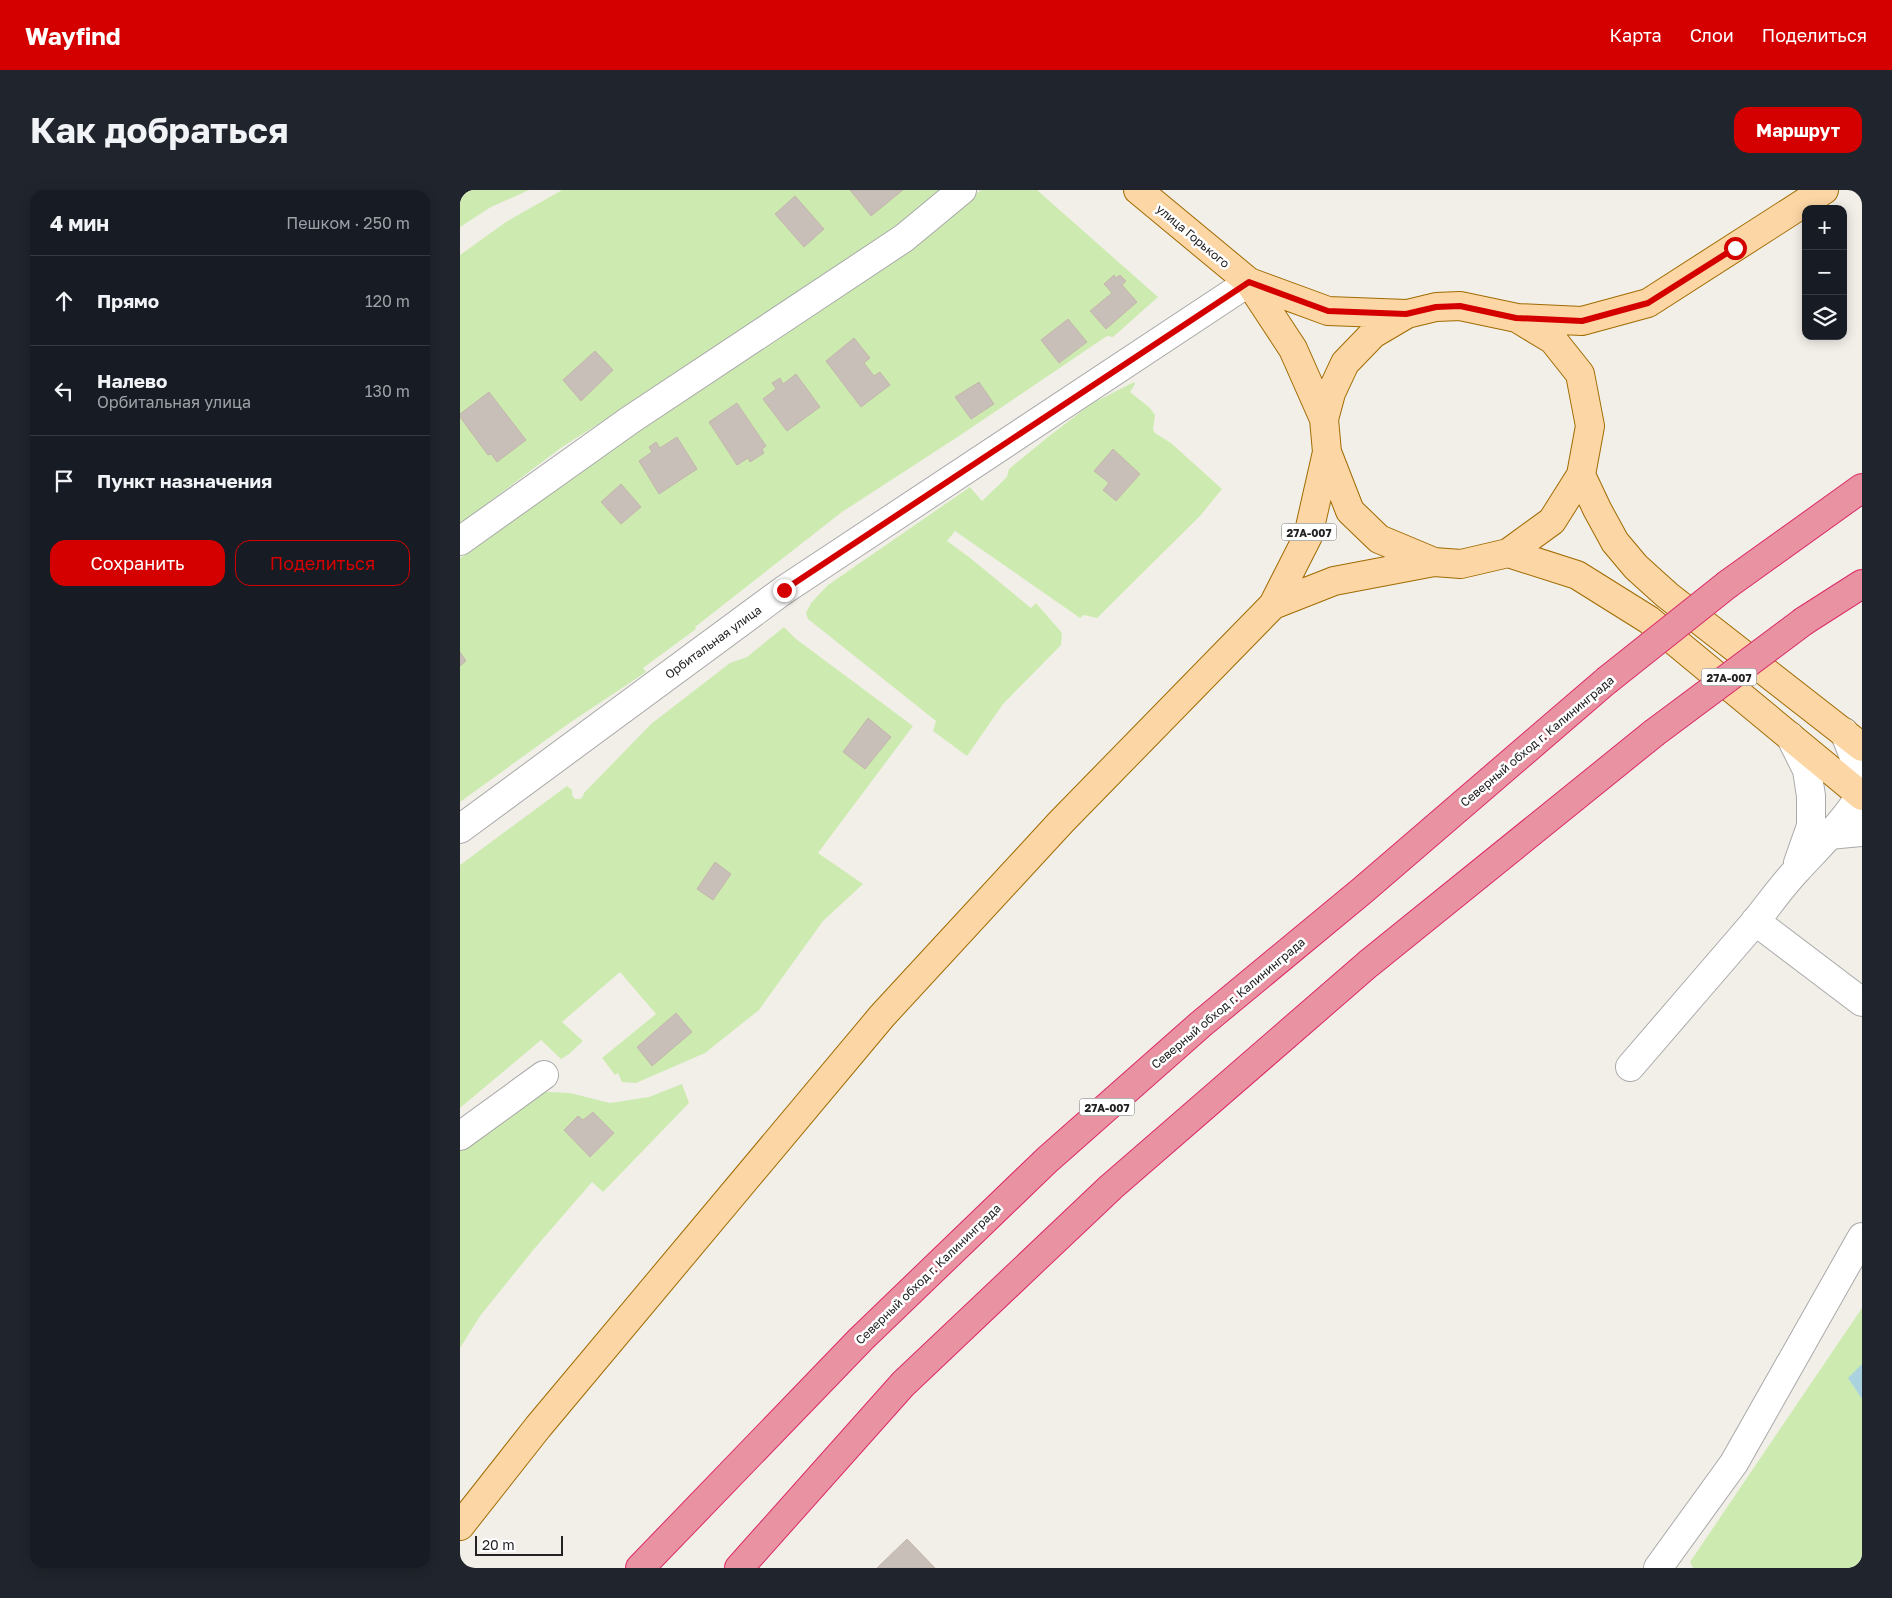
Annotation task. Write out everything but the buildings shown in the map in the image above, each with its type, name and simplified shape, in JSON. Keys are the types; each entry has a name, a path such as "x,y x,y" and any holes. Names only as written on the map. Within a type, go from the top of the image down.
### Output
{"highway":[{"name":"Северный обход г. Калининграда","path":"640,1568 860,1339 1047,1160 1201,1024 1363,890 1606,681 1728,584 1862,488"},
{"name":"27А-007","path":"739,1568 903,1384 1111,1187 1368,964 1654,733 1813,615 1862,584"}],"main road":[{"name":"улица Горького","path":"1138,190 1249,282"},
{"path":"1249,282 1328,311 1406,314 1436,307 1460,306 1516,318 1582,321 1648,303 1824,190"},
{"path":"1249,282 1293,349 1324,419"},
{"path":"1406,314 1373,334 1345,363 1330,393 1324,419 1327,452 1350,511 1379,539 1434,562 1461,564 1508,553 1552,521 1581,474 1590,426 1580,374 1553,340 1516,318"},
{"name":"27А-007","path":"460,1526 538,1427 882,1016 1061,822 1273,605 1308,536 1327,452"},
{"path":"1581,474 1615,542 1636,567 1667,595 1853,739"},
{"path":"1508,553 1577,575 1649,620 1860,795"},
{"name":"27А-007","path":"1273,605 1334,581 1434,562"},
{"path":"1813,615 1862,590"}],"street":[{"path":"460,541 630,420 904,238 962,190"},
{"name":"Орбитальная улица","path":"460,829 784,590 1249,282"},
{"path":"1790,736 1807,770 1811,796 1811,826 1796,870"},
{"path":"1630,1067 1755,921 1796,870 1829,836 1860,795 1853,754 1853,739"},
{"path":"1829,836 1862,832"},
{"path":"1755,921 1862,1002"},
{"path":"460,1136 544,1075"},
{"path":"1658,1568 1734,1463 1862,1237"},
{"path":"752,1568 815,1498 866,1425"}],"green space":[{"path":"460,190 529,190 491,207 460,227"},
{"path":"562,190 946,190 904,225 703,358 562,447 485,505 487,508 460,528 460,255 506,222"},
{"path":"981,190 1037,190 1158,297 1113,337 1107,336 842,512 695,627 696,629 643,668 646,672 568,724 460,802 460,558 510,523 597,453 672,409 780,338 838,298"},
{"path":"1134,382 1135,384 1130,392 1150,408 1155,415 1153,429 1155,433 1171,443 1222,489 1200,516 1097,618 1084,615 1080,618 955,531 947,541 1031,608 1036,603 1062,633 1061,645 1003,704 967,756 933,731 936,721 808,619 806,613 811,603 828,585 970,487 982,501 1007,477 1009,469 1043,441 1091,404"},
{"path":"784,627 796,639 913,726 818,853 863,884 823,921 759,1010 705,1053 636,1083 622,1082 618,1073 615,1075 602,1058 656,1014 620,972 562,1022 583,1041 569,1054 561,1059 541,1040 460,1108 460,865 567,786 572,790 572,795 575,799 580,799 651,724 730,663 747,657"},
{"path":"682,1084 689,1103 603,1192 592,1182 534,1249 480,1316 460,1348 460,1142 530,1091 570,1093 610,1103 649,1097"},
{"path":"1862,1308 1862,1568 1693,1568 1690,1562"}],"water":[{"path":"1862,1364 1862,1399 1848,1378"}],"route":[{"path":"784,590 1249,282 1328,311 1406,314 1436,307 1460,306 1516,318 1582,321 1648,303 1735,248"}]}
